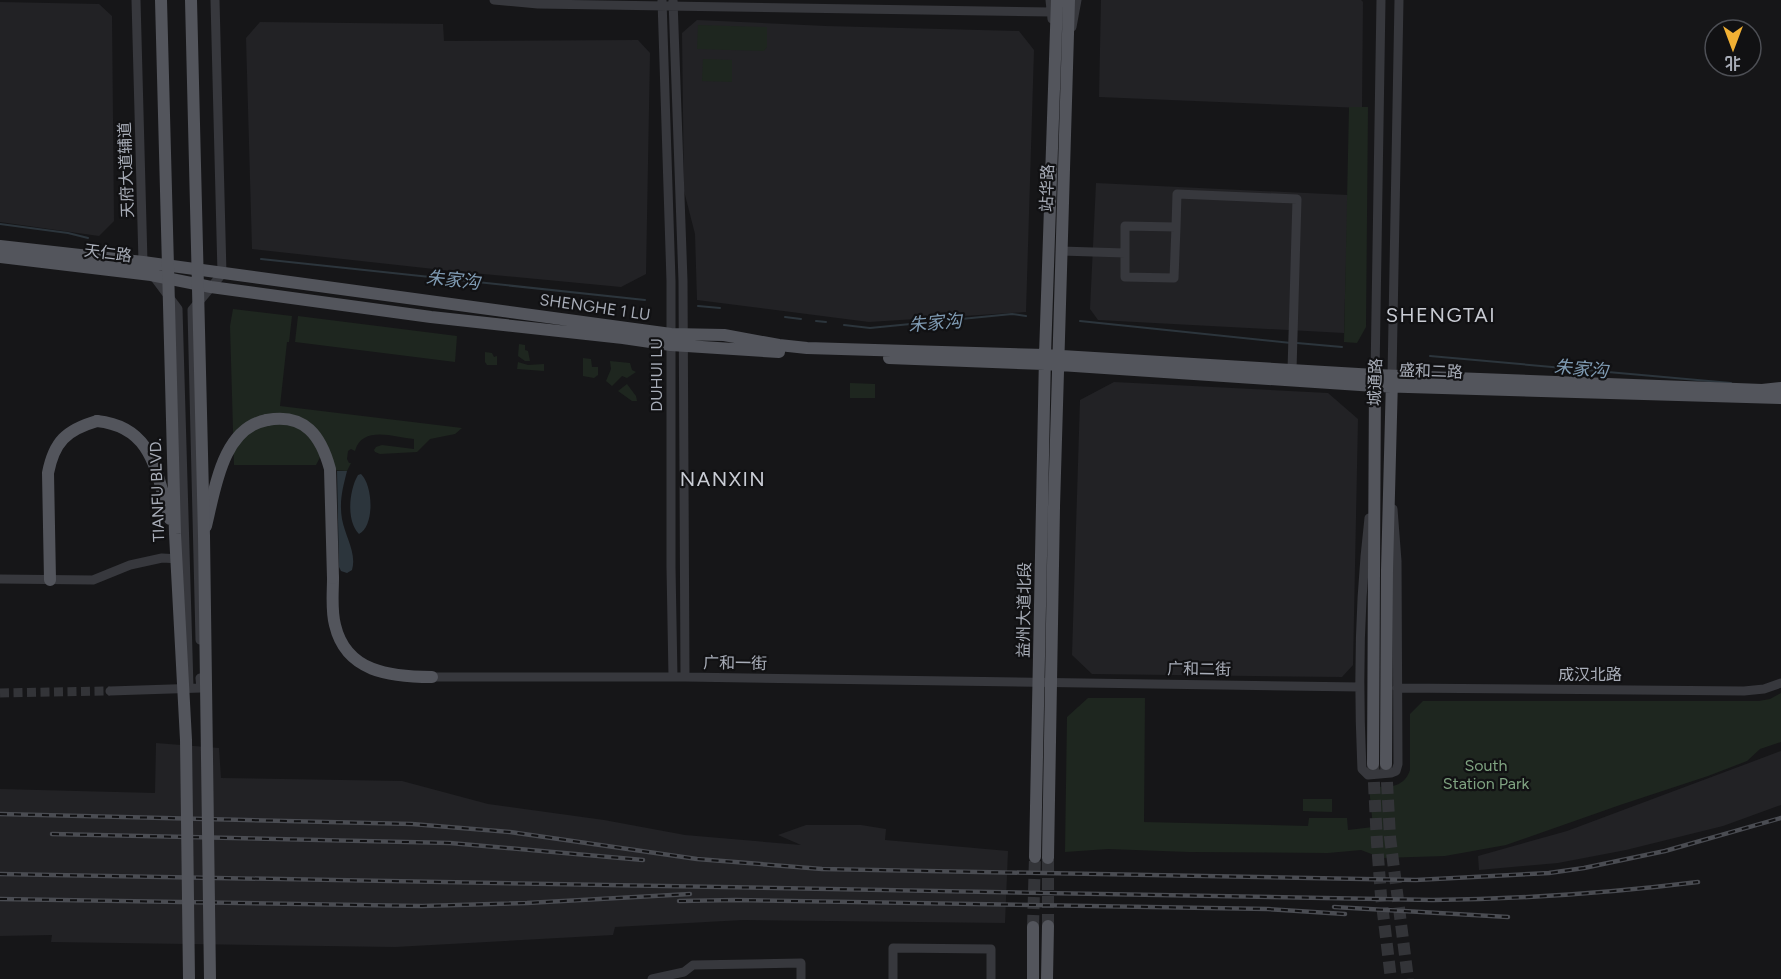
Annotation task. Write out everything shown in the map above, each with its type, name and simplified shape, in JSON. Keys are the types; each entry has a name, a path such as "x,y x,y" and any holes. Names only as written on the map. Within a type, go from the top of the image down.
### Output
{"main road":[{"name":"TIANFU BLVD.","path":"161,0 175,534 186,740 189,979"},
{"path":"191,0 204,536 210,979"},
{"path":"1056,0 1062,38"},
{"name":"站华路","path":"1052,360 1062,38 1069,6"},
{"name":"站华路","path":"1052,360 1061,251 1062,38"},
{"name":"天仁路","path":"0,246 143,262"},
{"name":"天仁路","path":"0,257 151,275 211,287"},
{"name":"SHENGHE 1 LU","path":"143,262 677,340"},
{"name":"SHENGHE 1 LU","path":"211,287 431,317 623,338 677,340 724,335 807,348 1052,360"},
{"path":"1052,360 1292,370 1375,381"},
{"name":"盛和二路","path":"1052,360 1375,381 1781,399"},
{"name":"益州大道北段","path":"1035,857 1045,682 1052,360"},
{"name":"城通路","path":"1373,764 1375,381"},
{"path":"1392,381 1761,390 1781,388"},
{"name":"城通路","path":"1386,765 1388,478 1392,381"},
{"path":"204,536 220,470 232,443 241,434 262,421 285,419 295,421 312,431 326,455 330,469 334,622 338,637 355,659 378,672 400,676 432,677"},
{"path":"50,580 48,473 51,458 57,446 65,436 79,426 97,421 113,423 141,440 151,454 175,534"},
{"name":"益州大道北段","path":"1045,682 1048,858"},
{"path":"1047,979 1048,926"},
{"path":"1033,927 1033,979"}],"street":[{"name":"天府大道辅道","path":"136,0 143,262"},
{"path":"110,691 201,688 192,310 222,274 215,0"},
{"path":"494,0 538,4 673,3 1051,12"},
{"path":"1050,0 1051,12 1062,38"},
{"path":"1062,38 1075,17 1077,0"},
{"name":"城通路","path":"1375,381 1381,0"},
{"name":"城通路","path":"1392,381 1399,0"},
{"name":"DUHUI LU","path":"662,3 671,281 677,340 673,677"},
{"name":"DUHUI LU","path":"673,3 677,340 685,677"},
{"path":"1176,226 1125,226 1125,277 1174,279 1178,194 1297,199 1292,370"},
{"path":"1061,251 1125,253"},
{"path":"143,262 178,309 189,688"},
{"path":"1375,477 1363,565 1359,687 1362,769 1368,775 1391,773 1396,771 1398,764 1397,561 1394,512 1388,478"},
{"path":"0,579 93,580 130,565 162,558 198,558"},
{"name":"广和一街","path":"432,677 685,677 1045,682"},
{"name":"广和二街","path":"1045,682 1359,687"},
{"name":"成汉北路","path":"1397,688 1744,691 1764,689 1781,683"},
{"path":"893,979 893,948 915,948 991,949 991,979"},
{"path":"652,979 684,972 693,965 801,963 801,979"}],"shaded area":[{"path":"1101,0 1361,0 1363,2 1362,108 1099,97"},
{"path":"0,2 99,4 112,16 114,221 99,236 0,222"},
{"path":"697,20 1019,31 1034,50 1026,312 869,322 697,300 695,234 684,191 682,33"},
{"path":"260,22 443,24 444,41 638,40 650,53 646,274 621,287 252,249 246,38"},
{"path":"1096,183 1348,195 1344,333 1098,320 1090,309"},
{"path":"1114,382 1328,393 1358,419 1353,665 1342,677 1092,674 1072,655 1080,400"},
{"path":"337,471 347,471 341,512 352,551 353,564 352,570 347,573 341,571 339,567"},
{"path":"361,474 368,487 370,514 368,523 359,534 352,521 350,505 355,481"},
{"path":"156,743 219,748 221,778 402,781 488,804 604,820 685,835 801,845 778,835 806,825 861,825 886,829 885,840 1008,851 1005,923 743,920 615,927 613,935 395,947 51,942 52,935 0,936 0,789 155,793"},
{"path":"1781,751 1781,805 1723,826 1626,850 1558,863 1479,870 1478,856 1567,831"}],"green space":[{"path":"698,25 767,27 767,47 764,51 697,49"},
{"path":"703,59 732,60 732,82 702,81"},
{"path":"1349,107 1368,107 1366,327 1357,343 1344,342"},
{"path":"233,309 292,316 280,406 462,428 455,434 430,439 417,452 380,454 374,450 382,445 414,449 414,439 380,434 371,435 359,443 355,451 351,449 348,451 347,459 351,463 347,471 334,470 325,448 316,465 234,465 230,326"},
{"path":"298,316 457,336 455,362 295,342"},
{"path":"519,344 525,345 530,361 525,361 518,356"},
{"path":"485,352 492,353 494,357 497,356 497,365 487,365"},
{"path":"583,358 591,359 592,367 598,367 598,375 594,378 583,376"},
{"path":"610,361 630,363 632,370 636,372 627,378 622,376 612,386 606,381 611,369"},
{"path":"518,362 528,365 544,364 544,371 517,369"},
{"path":"850,383 875,384 875,398 850,398"},
{"path":"627,384 637,401 632,401 618,391"},
{"name":"South Station Park","path":"1781,693 1781,742 1760,749 1747,761 1506,845 1445,856 1382,858 1361,850 1328,853 1108,849 1065,852 1067,717 1088,698 1145,698 1144,822 1308,826 1309,818 1347,818 1348,830 1373,827 1369,787 1394,786 1407,776 1410,770 1410,714 1423,701 1759,701 1770,699"},
{"path":"1303,799 1332,799 1332,812 1303,811"}],"waterway":[{"name":"朱家沟","path":"0,224 88,238"},
{"name":"朱家沟","path":"261,259 645,300"},
{"name":"朱家沟","path":"698,306 720,308"},
{"name":"朱家沟","path":"844,325 870,328 1012,314 1026,316"},
{"name":"朱家沟","path":"785,317 801,319"},
{"name":"朱家沟","path":"816,321 826,322"},
{"name":"朱家沟","path":"1080,321 1291,343"},
{"name":"朱家沟","path":"1297,343 1342,347"},
{"name":"朱家沟","path":"1430,356 1731,383"}],"tunnel":[{"path":"0,693 110,691"},
{"path":"1373,764 1381,896 1391,979"},
{"path":"1386,764 1390,837 1408,979"},
{"path":"1033,927 1035,857"},
{"path":"1048,858 1048,926"}],"railway":[{"path":"0,814 412,824 510,832 697,859 822,869 1416,880 1549,873 1584,868 1665,851 1781,818"},
{"path":"52,834 450,843 643,860"},
{"path":"0,874 1433,900 1566,895 1698,882"},
{"path":"0,899 422,906 690,894"},
{"path":"679,901 1268,909 1345,914"},
{"path":"1334,907 1508,917"}],"district":[{"name":"SHENGTAI","path":"1441,315"},
{"name":"NANXIN","path":"723,479"}]}
